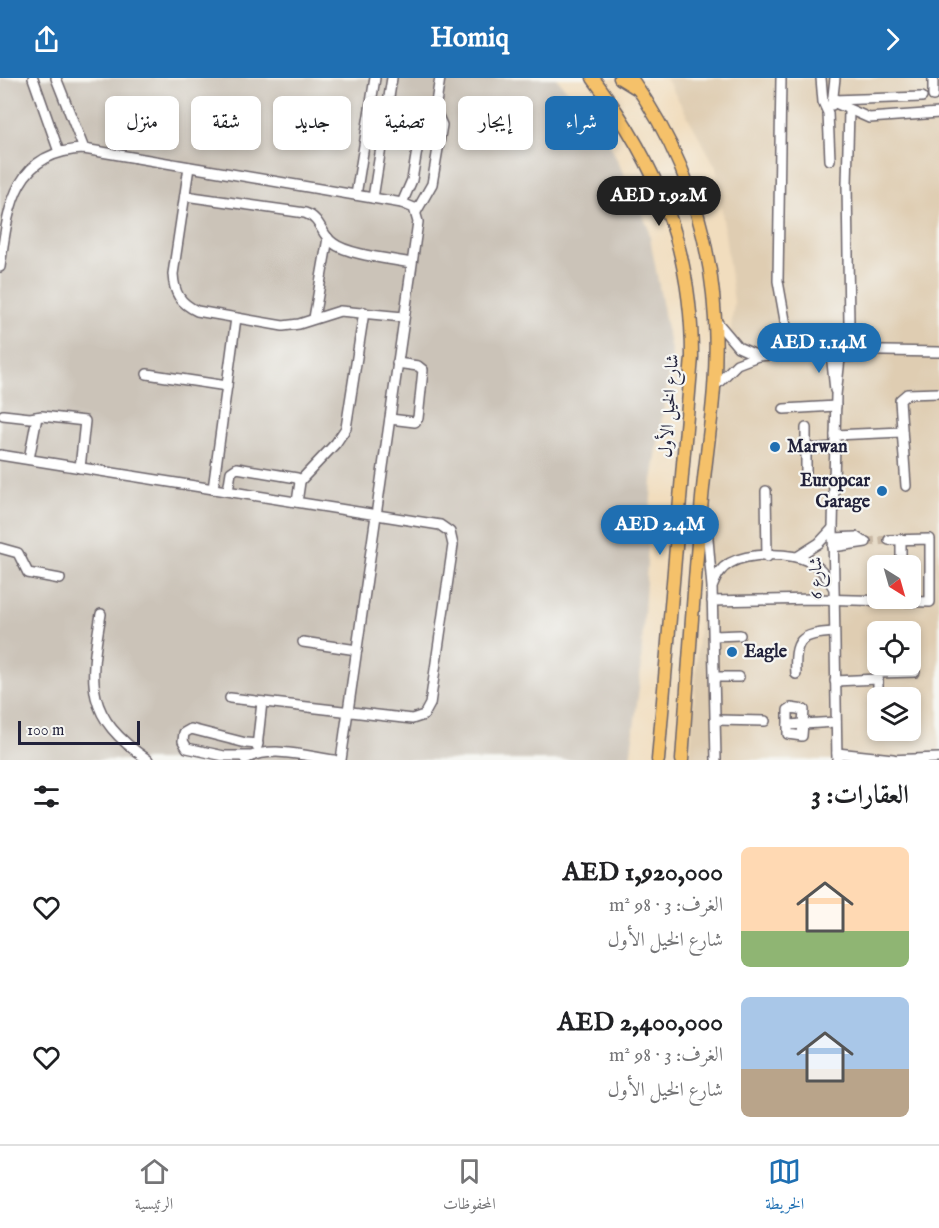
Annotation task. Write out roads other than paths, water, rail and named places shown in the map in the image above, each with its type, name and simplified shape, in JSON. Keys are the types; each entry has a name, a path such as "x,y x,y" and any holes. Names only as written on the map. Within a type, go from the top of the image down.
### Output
{"main road":[{"name":"شارع الخيل الأول","path":"593,78 621,117 656,178 678,239 690,298 692,357 658,760"},
{"path":"620,78 632,87 639,84"},
{"path":"631,78 639,84 691,187 707,242 716,321 714,387 701,509 682,760"}],"street":[{"path":"33,78 59,152"},
{"path":"56,78 84,149"},
{"path":"356,195 375,78"},
{"path":"374,198 392,78"},
{"path":"437,96 440,78"},
{"path":"781,78 778,281 791,354"},
{"path":"821,78 823,102 828,112 830,160"},
{"path":"828,112 833,101 835,78"},
{"path":"933,78 933,96"},
{"path":"833,101 922,97"},
{"path":"833,101 849,111 874,118 939,113"},
{"path":"849,111 847,184 849,325"},
{"path":"0,267 4,214 16,188 34,166 59,152 84,149 402,202 410,205 416,212 418,222 340,760"},
{"path":"402,202 412,180 417,150"},
{"path":"416,212 426,199 432,184 438,150"},
{"path":"189,167 173,286 186,306 197,311 291,326 340,311 403,317"},
{"path":"185,196 305,213 318,220 328,238 345,249 411,263"},
{"path":"314,318 328,238"},
{"path":"297,502 300,481 336,443 346,428 364,312"},
{"path":"213,489 236,318"},
{"path":"716,321 738,347 758,356"},
{"path":"714,387 728,370 758,356 803,353 939,352"},
{"name":"شارع 6","path":"836,353 833,599 837,756"},
{"path":"390,419 415,422 418,418 423,370 418,366 397,363"},
{"path":"147,374 227,386"},
{"path":"906,486 901,397 907,394 939,393"},
{"path":"784,409 836,406"},
{"path":"3,415 86,422 80,468"},
{"path":"29,459 37,417"},
{"path":"806,428 806,479"},
{"path":"835,435 902,432"},
{"path":"806,449 835,447"},
{"path":"0,455 440,525 450,532 453,538 430,704 424,715 412,719 230,698"},
{"path":"228,491 231,472 235,468 300,481"},
{"path":"766,491 767,557"},
{"path":"701,509 707,527 712,587 716,760"},
{"path":"712,587 723,568 732,562 755,557 797,556 813,549 833,528"},
{"path":"833,543 856,537 864,542"},
{"path":"889,540 927,538 930,541 931,600 921,602"},
{"path":"901,539 902,555"},
{"path":"0,548 18,553 28,573 60,579"},
{"path":"797,556 821,569 833,588"},
{"path":"712,601 867,600"},
{"path":"101,614 92,675 98,706 114,733 148,760"},
{"path":"796,674 795,650 802,639 810,634 834,632"},
{"path":"714,636 740,635"},
{"path":"303,642 357,650"},
{"path":"835,681 867,673"},
{"path":"715,677 739,677"},
{"path":"252,753 262,702"},
{"path":"791,708 804,709 804,724 804,734 801,736 788,735 788,710 791,708"},
{"path":"716,720 765,721"},
{"path":"804,724 836,722"},
{"path":"252,753 246,743 191,729 184,733 183,741 187,748 224,756 274,752 334,760"},
{"path":"837,756 890,759 939,758"}],"tunnel":[{"path":"866,542 889,540"}],"place":[{"name":"Marwan","path":"775,447"},
{"name":"Europcar Garage","path":"882,491"},
{"name":"Eagle","path":"732,652"}]}
